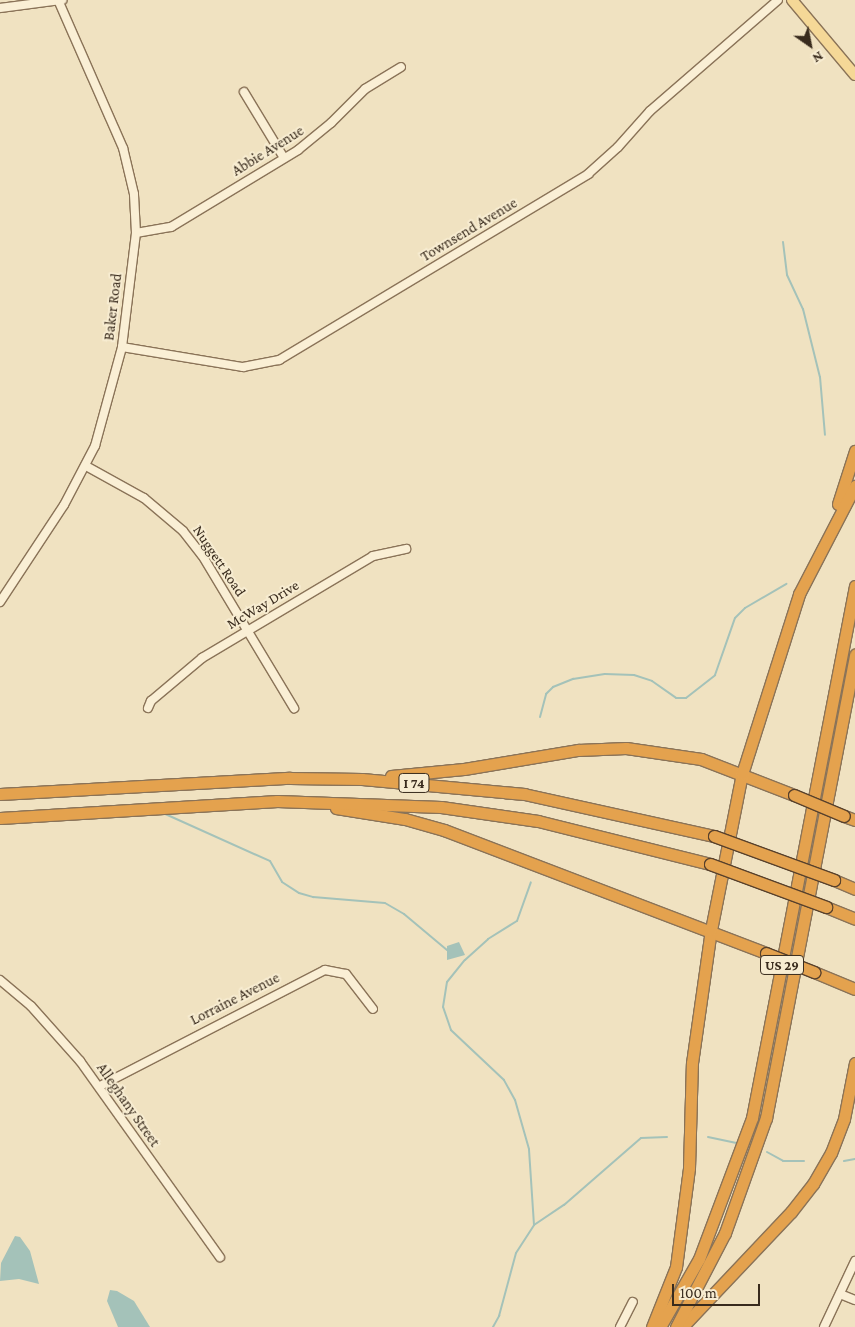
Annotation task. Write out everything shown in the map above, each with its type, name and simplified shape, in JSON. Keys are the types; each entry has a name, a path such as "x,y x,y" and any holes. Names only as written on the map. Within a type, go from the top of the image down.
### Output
{"highway":[{"path":"822,546 855,451"},
{"path":"652,1327 676,1267 689,1168 692,1063 711,930 742,774 781,643 799,594 822,546 855,486"},
{"name":"US 29","path":"660,1327 699,1259 752,1118 855,586"},
{"name":"US 29","path":"676,1327 722,1240 766,1118 855,654"},
{"path":"362,779 464,769 578,750 626,748 700,759 850,818"},
{"name":"I 74","path":"0,794 281,778 362,779 524,794 714,836 855,889"},
{"path":"277,801 405,819 444,830 711,930 855,989"},
{"name":"I 74","path":"0,818 277,801 441,807 538,821 710,864 855,919"},
{"path":"682,1327 791,1212 813,1184 831,1153 844,1119 855,1063"}],"main road":[{"path":"792,0 855,75"}],"street":[{"name":"Baker Road","path":"0,602 86,466 104,419 122,347 136,233 134,194 123,148 60,0"},
{"path":"0,8 60,0"},
{"name":"Townsend Avenue","path":"122,347 243,367 279,360 588,174 618,147 650,111 778,0"},
{"name":"Abbie Avenue","path":"136,233 171,227 284,158 314,138 365,89 401,67"},
{"path":"244,92 284,158"},
{"name":"Nuggett Road","path":"86,466 144,498 183,531 202,555 294,708"},
{"name":"McWay Drive","path":"148,708 151,701 202,658 373,556 406,548"},
{"name":"Lorraine Avenue","path":"100,1086 325,970 346,974 373,1009"},
{"name":"Alleghany Street","path":"0,980 31,1006 100,1086 139,1146 220,1257"},
{"path":"824,1327 855,1261"},
{"path":"840,1294 855,1300"},
{"path":"620,1327 633,1302"}],"water":[{"path":"459,942 465,955 447,960 447,946"},
{"path":"15,1236 20,1237 30,1251 39,1284 19,1279 0,1281 1,1263"},
{"path":"110,1290 117,1291 134,1301 150,1327 118,1327 107,1301"}],"waterway":[{"path":"783,242 787,275 803,309 820,377 825,435"},
{"path":"540,717 546,694 553,687 573,679 605,674 634,675 652,681 676,698 686,698 715,675 735,618 745,608 786,584"},
{"path":"163,813 270,861 282,882 299,893 313,897 385,903 404,914 447,950"},
{"path":"493,1327 499,1316 516,1253 534,1225 529,1149 515,1100 504,1080 451,1030 443,1007 447,982 465,960 488,939 517,921 531,882"},
{"path":"534,1225 564,1205 641,1138 667,1137"},
{"path":"708,1137 736,1143"},
{"path":"767,1152 783,1161 804,1161"},
{"path":"844,1161 855,1159"}]}
